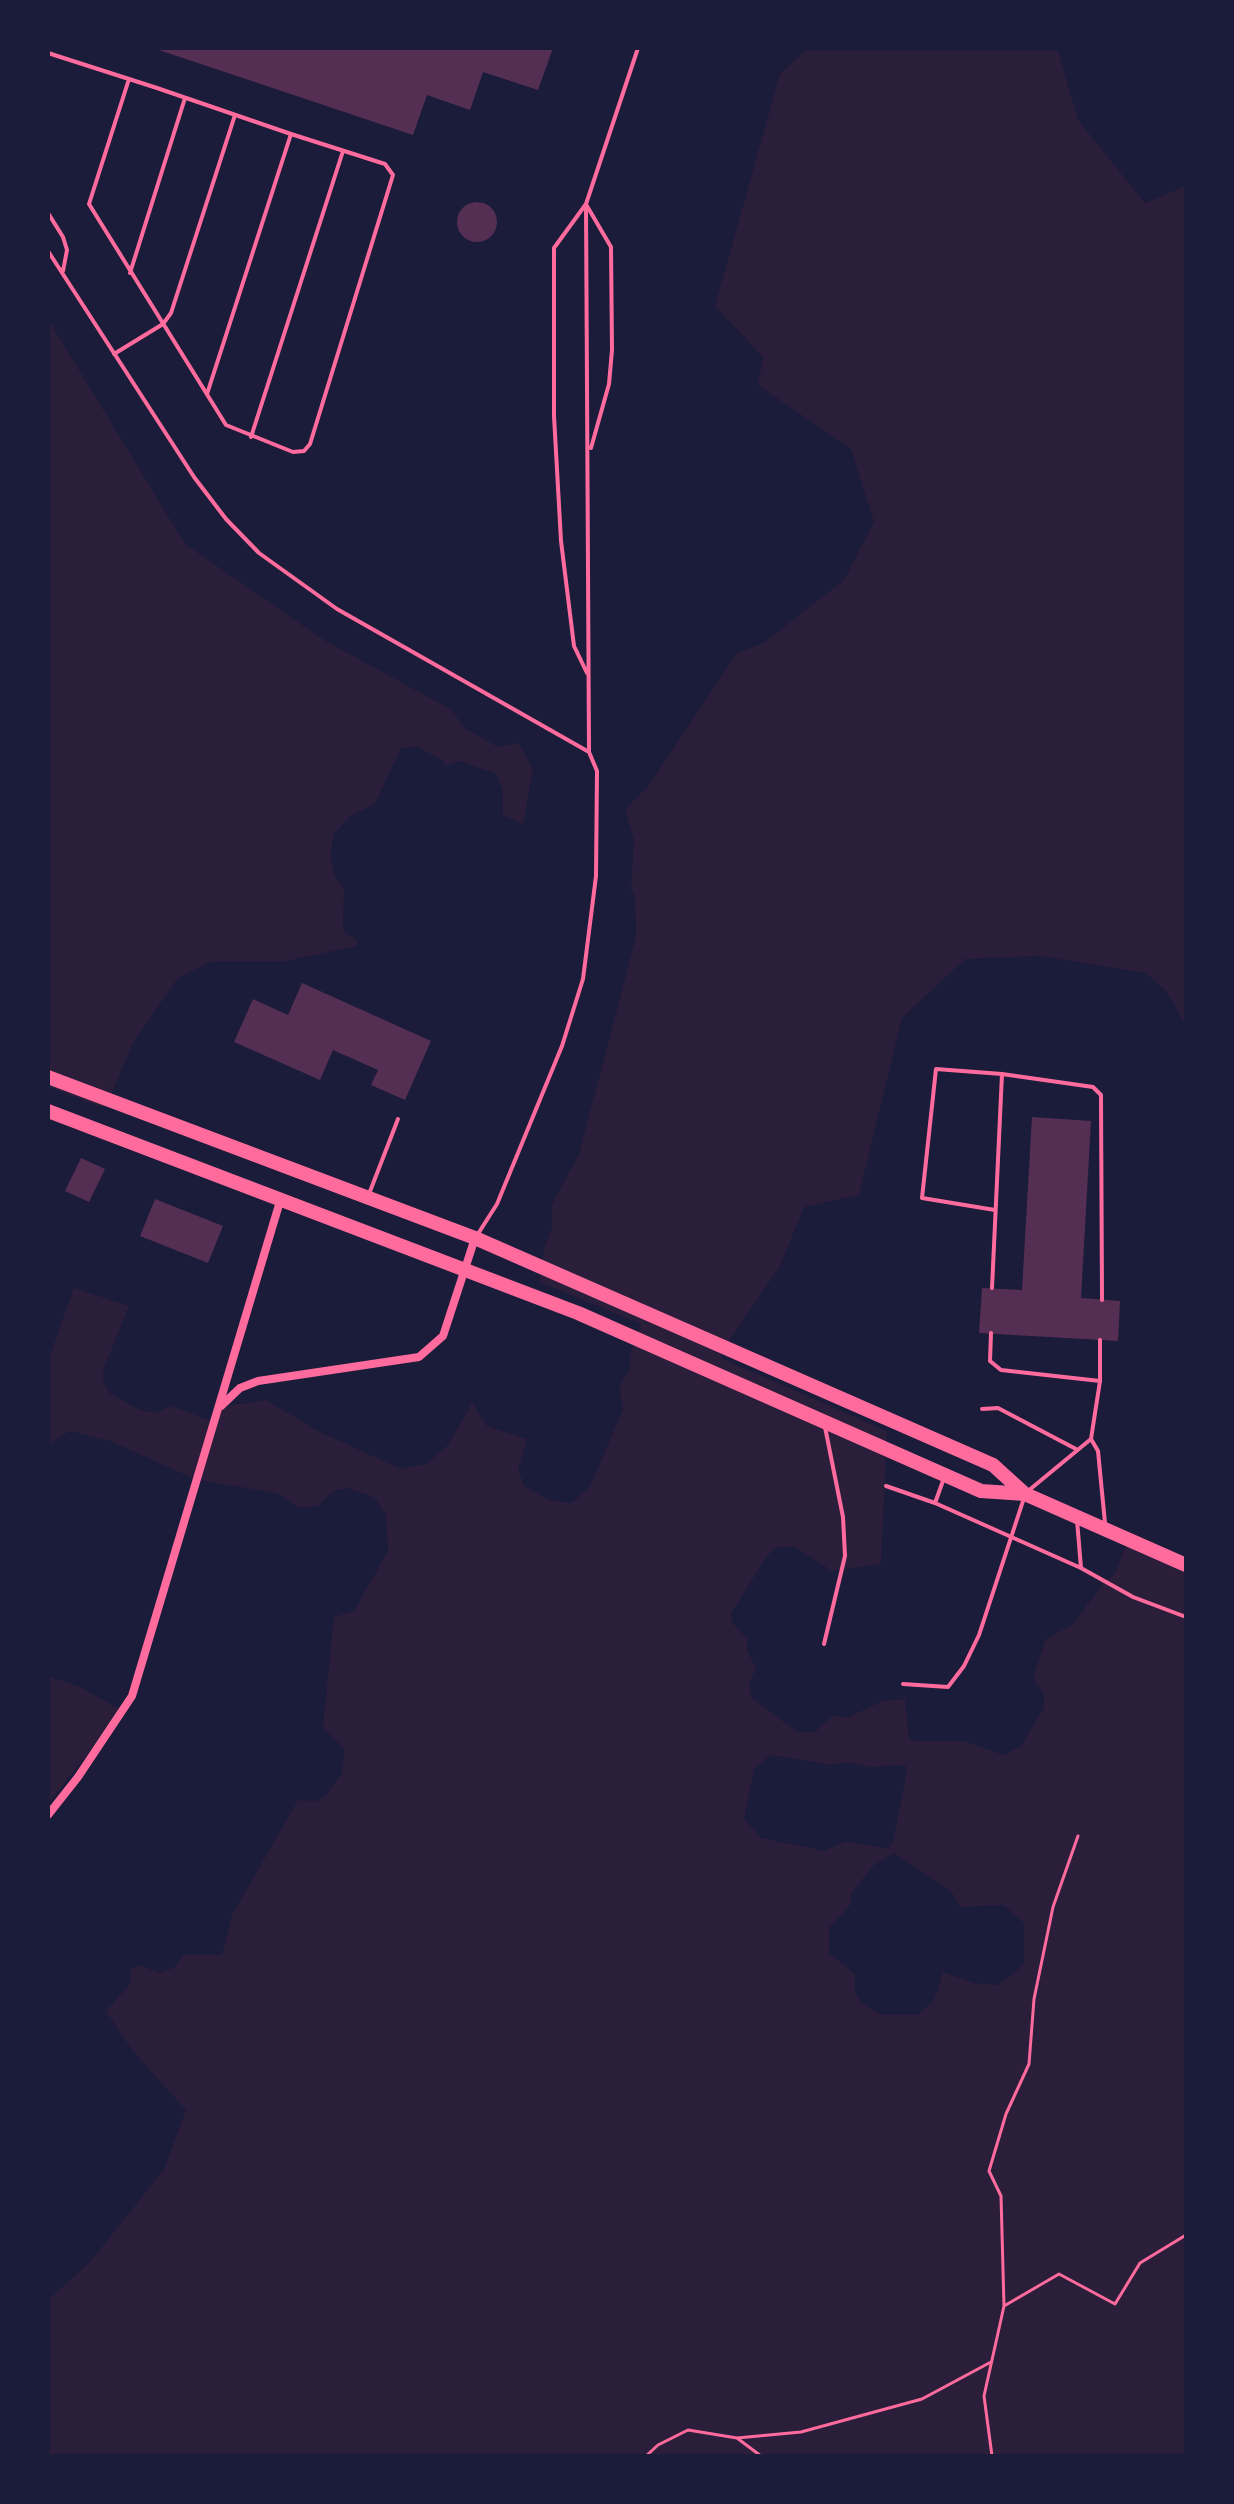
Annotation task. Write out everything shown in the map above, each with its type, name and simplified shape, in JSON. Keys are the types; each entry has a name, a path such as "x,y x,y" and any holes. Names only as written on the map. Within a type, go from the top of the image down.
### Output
{"highway":[{"path":"48,1077 475,1238 993,1465 1025,1494 1186,1565"},
{"path":"48,1111 281,1197 578,1313 825,1425 981,1491 1025,1494"}],"street":[{"path":"48,1815 78,1777 132,1696 281,1197"},
{"path":"220,1407 240,1388 258,1381 419,1357 443,1336 475,1238"}],"lane":[{"path":"588,675 574,646 561,541 554,386 554,248 586,204 638,48"},
{"path":"48,53 129,79 291,134 385,164 393,175 310,444 304,451 293,452 226,425 89,204 129,79"},
{"path":"130,273 185,98"},
{"path":"114,354 163,324 171,313 235,115"},
{"path":"207,394 291,134"},
{"path":"251,437 343,151"},
{"path":"475,1238 497,1204 562,1046 583,979 596,876 597,771 589,752 586,204"},
{"path":"586,204 611,247 612,259 609,384 589,455"},
{"path":"48,213 67,250 62,273"},
{"path":"48,251 209,499 259,553 337,609 589,752"},
{"path":"995,1210 922,1198 936,1069 1002,1074 1093,1087 1101,1095 1102,1300"},
{"path":"992,1288 1002,1074"},
{"path":"369,1196 398,1119"},
{"path":"991,1333 990,1361 1001,1370 1100,1381"},
{"path":"1100,1340 1100,1381 1091,1439 1098,1451 1106,1530"},
{"path":"982,1409 998,1408 1076,1449"},
{"path":"824,1644 845,1556 843,1517 825,1425"},
{"path":"903,1684 948,1687 964,1666 979,1635 1025,1494 1091,1439"},
{"path":"935,1503 945,1475"},
{"path":"886,1486 935,1503 1081,1568 1133,1597 1186,1617"},
{"path":"1078,1518 1076,1533 1081,1568"}],"path":[{"path":"992,2456 984,2396 1004,2306 1001,2196 989,2171 1006,2114 1029,2064 1034,1999 1053,1907 1078,1836"},
{"path":"1004,2306 1059,2274 1115,2304 1140,2263 1186,2235"},
{"path":"646,2456 658,2445 688,2430 737,2438 801,2432 922,2399 991,2362"},
{"path":"737,2438 761,2456"}],"shaded area":[{"path":"808,48 1057,48 1078,120 1145,203 1186,186 1186,1025 1167,992 1146,973 1039,956 965,959 902,1018 859,1195 804,1207 780,1266 720,1354 723,1359 887,1431 881,1564 832,1571 795,1547 778,1547 768,1555 731,1613 732,1622 747,1639 747,1651 756,1667 749,1685 752,1698 797,1732 814,1732 834,1715 847,1718 882,1701 905,1699 909,1738 913,1741 963,1741 1004,1755 1021,1746 1044,1708 1044,1694 1033,1678 1046,1639 1072,1625 1105,1581 1115,1574 1130,1534 1186,1559 1186,2456 48,2456 48,2300 90,2262 164,2169 186,2110 132,2050 106,2011 130,1984 131,1969 139,1965 160,1973 175,1967 184,1955 222,1955 232,1915 298,1800 316,1801 325,1797 342,1773 345,1750 323,1727 334,1617 354,1611 388,1551 386,1515 375,1498 347,1488 333,1491 318,1506 300,1508 277,1493 197,1480 110,1441 70,1431 48,1444 48,1361 74,1288 129,1306 104,1368 103,1380 109,1393 140,1410 157,1413 170,1406 210,1420 220,1407 266,1400 320,1432 401,1469 426,1464 448,1445 472,1403 487,1426 527,1439 518,1469 524,1486 549,1500 571,1503 590,1487 623,1409 619,1388 630,1368 630,1356 641,1324 540,1282 544,1248 552,1228 552,1204 579,1154 636,937 635,896 631,890 634,839 625,809 649,785 736,654 765,642 844,580 874,522 851,449 758,385 763,357 715,306 780,74","holes":["771,1755 831,1765 848,1762 870,1767 905,1765 907,1771 893,1842 888,1849 845,1841 825,1851 761,1838 744,1819 754,1769","894,1853 951,1891 960,1907 1003,1905 1024,1923 1024,1964 998,1985 974,1983 943,1972 934,2000 917,2015 882,2015 861,2003 855,1993 855,1974 829,1953 829,1928 850,1905 852,1892 875,1864"]},
{"path":"48,319 185,544 324,640 452,710 464,728 498,747 519,743 533,769 523,824 503,815 503,791 497,774 459,761 444,766 444,761 418,747 401,748 375,804 350,816 334,834 330,856 335,876 344,889 343,930 357,940 357,946 286,961 210,962 178,978 134,1041 106,1106 101,1107 48,1087"},
{"path":"48,1676 80,1687 122,1710 48,1804"}],"building":[{"path":"153,48 553,48 538,90 483,72 470,110 427,95 413,135"},
{"path":"477,202 491,208 497,222 491,236 477,242 463,236 457,222 463,208"},
{"path":"302,983 431,1041 405,1100 371,1085 378,1070 333,1050 320,1080 234,1042 253,999 288,1015"},
{"path":"1032,1117 1091,1121 1081,1298 1120,1301 1118,1341 979,1333 982,1288 1022,1290"},
{"path":"81,1158 105,1169 89,1202 65,1191"},
{"path":"155,1199 223,1226 208,1263 140,1236"}]}
